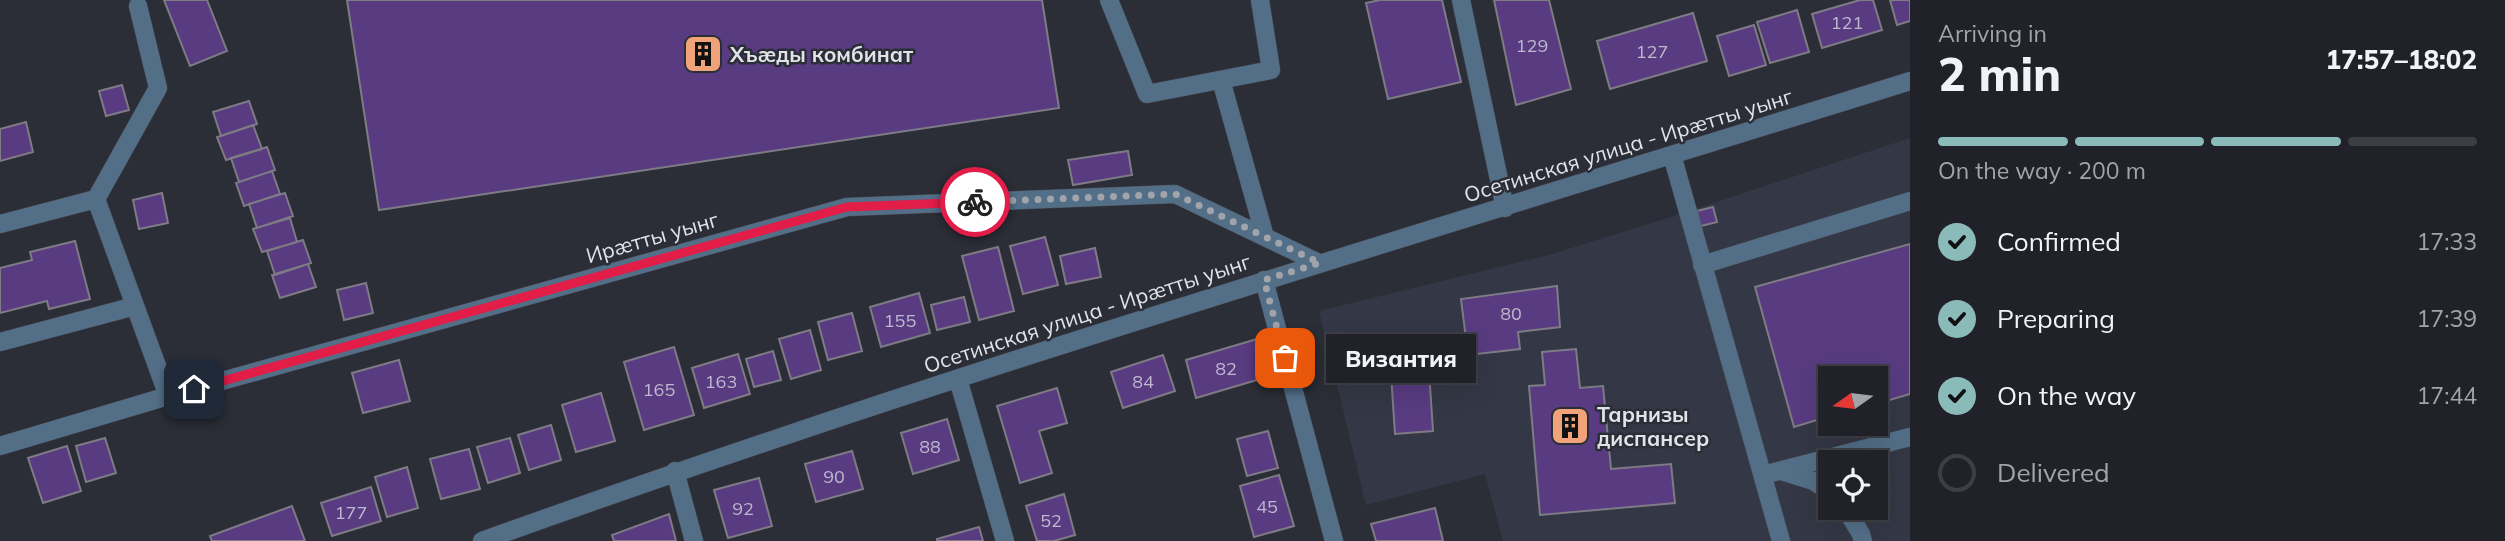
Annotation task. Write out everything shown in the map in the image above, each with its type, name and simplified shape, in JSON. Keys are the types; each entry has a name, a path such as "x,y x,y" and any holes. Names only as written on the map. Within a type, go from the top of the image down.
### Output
{"street":[{"path":"1109,0 1147,94 1271,70 1260,0"},
{"path":"1461,0 1504,208"},
{"path":"0,223 96,199 158,88 138,6"},
{"path":"1221,80 1265,237"},
{"name":"Осетинская улица - Ирæтты уынг","path":"482,541 675,471 1264,280 1910,81"},
{"path":"1672,155 1702,265 1772,473 1781,541"},
{"name":"Ирæтты уынг","path":"0,446 168,396 847,207 1175,194 1320,263"},
{"path":"96,199 168,396"},
{"path":"1702,265 1910,201"},
{"path":"1264,280 1334,541"},
{"path":"0,342 135,306"},
{"path":"958,379 1005,541"},
{"path":"1772,473 1910,437"},
{"path":"675,471 694,541"},
{"path":"1772,473 1818,484"},
{"path":"1852,520 1863,541"}],"shaded area":[{"path":"1910,138 1910,541 1503,541 1485,474 1366,505 1319,311 1549,255"}],"building":[{"path":"164,0 207,0 227,51 190,66"},
{"name":"Хъæды комбинат","path":"347,0 1042,0 1059,108 379,210"},
{"path":"1380,0 1442,0 1461,82 1388,99 1366,3"},
{"path":"1494,0 1549,0 1571,89 1516,105"},
{"path":"1860,0 1873,0 1882,30 1822,48 1812,14"},
{"path":"1890,0 1910,0 1910,21 1897,25"},
{"path":"1797,10 1809,52 1770,63 1757,22"},
{"path":"1693,13 1707,61 1610,89 1597,41"},
{"path":"1754,25 1766,65 1729,76 1717,36"},
{"path":"122,85 129,110 106,116 99,91"},
{"path":"249,101 257,124 221,136 213,112"},
{"path":"26,122 33,152 0,161 0,129"},
{"path":"253,125 262,149 226,160 217,137"},
{"path":"267,147 275,170 239,182 231,158"},
{"path":"1128,151 1132,175 1073,185 1068,160"},
{"path":"272,171 280,194 244,206 236,183"},
{"path":"162,193 168,223 139,229 133,200"},
{"path":"285,193 293,216 257,228 249,204"},
{"path":"1713,207 1717,222 1701,226 1697,211"},
{"path":"290,218 297,242 262,252 253,229"},
{"path":"1045,237 1058,285 1023,294 1010,246"},
{"path":"303,240 311,263 275,275 267,251"},
{"path":"75,241 90,299 49,309 47,301 0,313 0,268 32,260 30,252"},
{"path":"1910,244 1910,394 1888,400 1888,366 1818,366 1818,420 1794,427 1755,287"},
{"path":"998,247 1014,311 979,320 962,256"},
{"path":"1095,248 1101,277 1066,284 1060,256"},
{"path":"308,264 316,287 280,298 272,275"},
{"path":"366,283 373,313 344,320 337,290"},
{"path":"1557,286 1560,327 1518,332 1520,349 1468,355 1461,299"},
{"path":"919,293 930,333 881,347 870,307"},
{"path":"964,297 970,322 937,330 931,305"},
{"path":"852,313 862,351 828,360 818,322"},
{"path":"810,330 821,370 791,379 779,339"},
{"path":"1257,339 1267,377 1196,398 1186,360"},
{"path":"674,347 694,415 644,430 624,362"},
{"name":"Тарнизы диспансер","path":"1576,349 1580,388 1603,386 1611,469 1671,464 1675,503 1540,515 1529,386 1545,385 1542,352"},
{"path":"773,351 781,380 754,387 746,359"},
{"path":"738,354 750,394 704,408 692,368"},
{"path":"1163,355 1175,391 1123,408 1111,372"},
{"path":"399,360 410,401 363,413 352,373"},
{"path":"1429,371 1433,431 1395,434 1391,374"},
{"path":"1057,388 1067,423 1039,431 1052,473 1020,483 997,406"},
{"path":"601,393 615,441 576,452 562,405"},
{"path":"947,419 959,460 913,474 901,433"},
{"path":"551,425 561,460 529,470 518,435"},
{"path":"1268,431 1278,468 1247,476 1237,439"},
{"path":"105,438 116,473 86,482 76,446"},
{"path":"510,438 520,473 488,483 477,447"},
{"path":"67,446 81,491 43,503 28,458"},
{"path":"469,449 480,489 441,499 430,459"},
{"path":"852,451 863,489 816,502 805,464"},
{"path":"407,467 418,508 387,517 375,477"},
{"path":"1279,475 1294,526 1254,537 1240,486"},
{"path":"759,478 772,526 728,538 714,490"},
{"path":"371,487 381,521 332,536 321,503"},
{"path":"1064,494 1075,535 1054,541 1037,541 1026,506"},
{"path":"292,506 305,541 212,541 210,536"},
{"path":"1435,508 1443,541 1376,541 1371,524"},
{"path":"669,514 676,541 614,541 612,535"},
{"path":"979,527 983,541 937,541 937,539"}],"way so far":[{"path":"975,202 1175,194 1320,263 1264,280 1285,358"}],"place":[{"name":"Хъæды комбинат","path":"703,54"},
{"name":"Византия","path":"1285,358"},
{"name":"Тарнизы диспансер","path":"1570,426"}],"route":[{"path":"194,389 847,207 975,202"}]}
